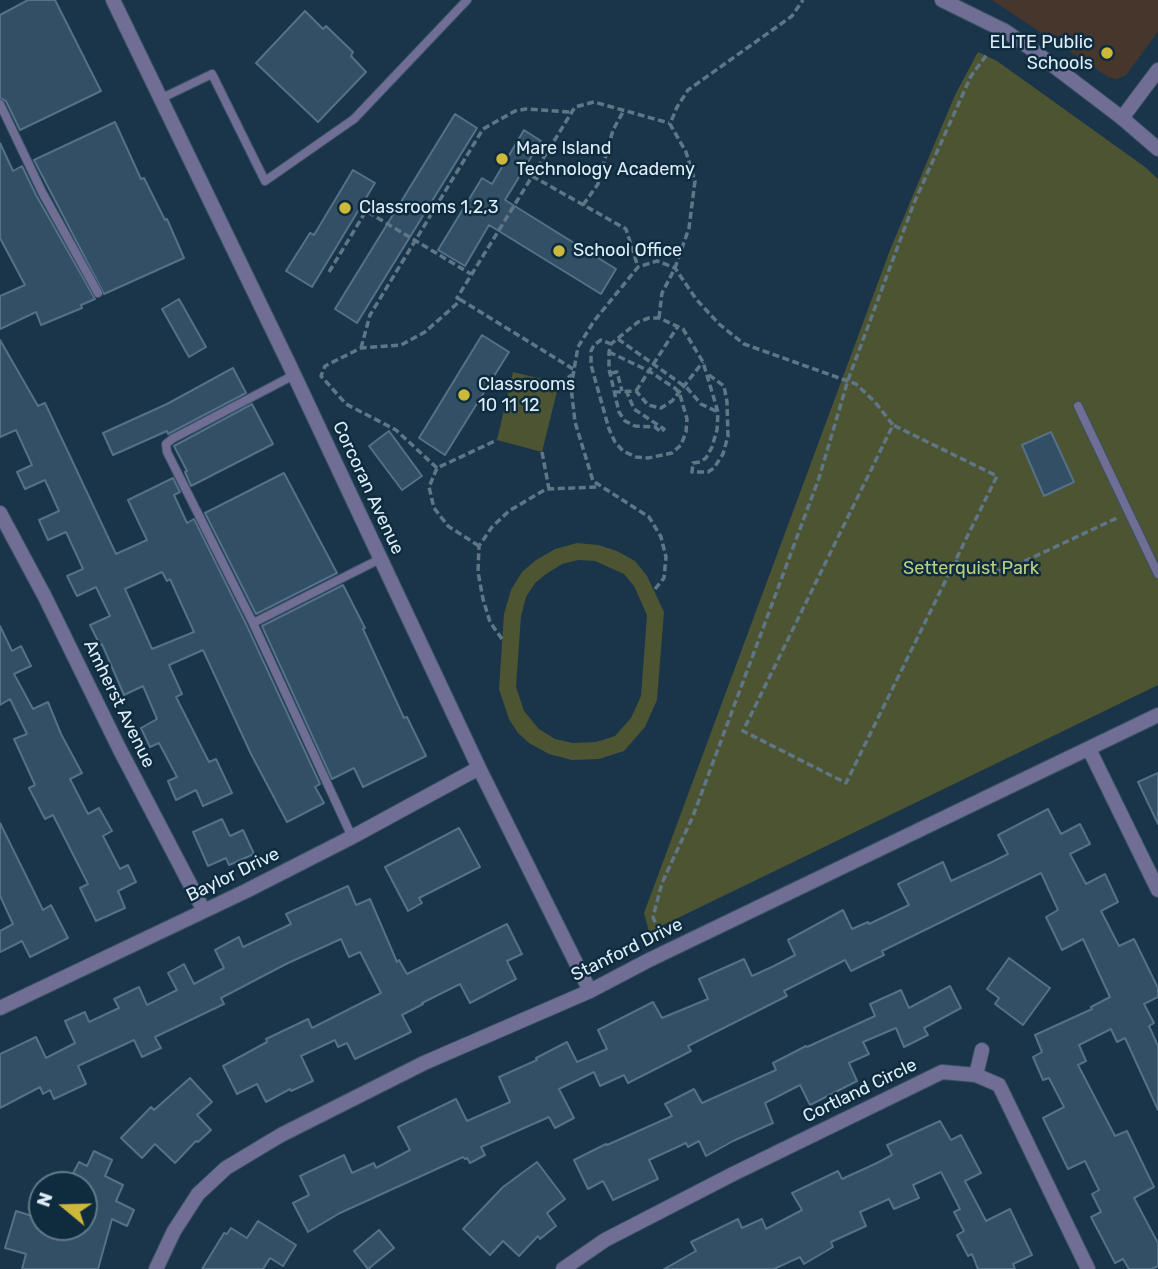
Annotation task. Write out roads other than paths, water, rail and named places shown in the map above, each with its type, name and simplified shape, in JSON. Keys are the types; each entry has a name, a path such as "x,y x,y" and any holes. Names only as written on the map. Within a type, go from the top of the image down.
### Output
{"street":[{"name":"Corcoran Avenue","path":"113,0 294,375 478,768 590,991"},
{"path":"942,0 1005,31 1122,118 1158,149"},
{"path":"1122,118 1158,70"},
{"name":"Amherst Avenue","path":"0,513 204,911"},
{"name":"Stanford Drive","path":"156,1269 174,1231 198,1194 226,1168 281,1135 424,1063 590,991 1158,715"},
{"path":"1089,749 1158,890"},
{"name":"Baylor Drive","path":"1,1004 204,911 352,837 478,768"},
{"path":"982,1050 976,1075 999,1085 1088,1269"},
{"name":"Cortland Circle","path":"562,1269 605,1240 942,1072 976,1075"}],"lane":[{"path":"160,99 212,74 265,181 354,119 467,0"},
{"path":"0,104 42,192 98,293"},
{"path":"294,375 166,444 169,458 253,623 352,837"},
{"path":"1078,406 1158,574"},
{"path":"253,623 380,559"}],"place":[{"name":"ELITE Public Schools","path":"1107,53"},
{"name":"Mare Island Technology Academy","path":"502,159"},
{"name":"Classrooms 1,2,3","path":"345,208"},
{"name":"School Office","path":"559,251"},
{"name":"Classrooms 10 11 12","path":"464,395"}],"park label":[{"name":"Setterquist Park","path":"971,569"}]}
